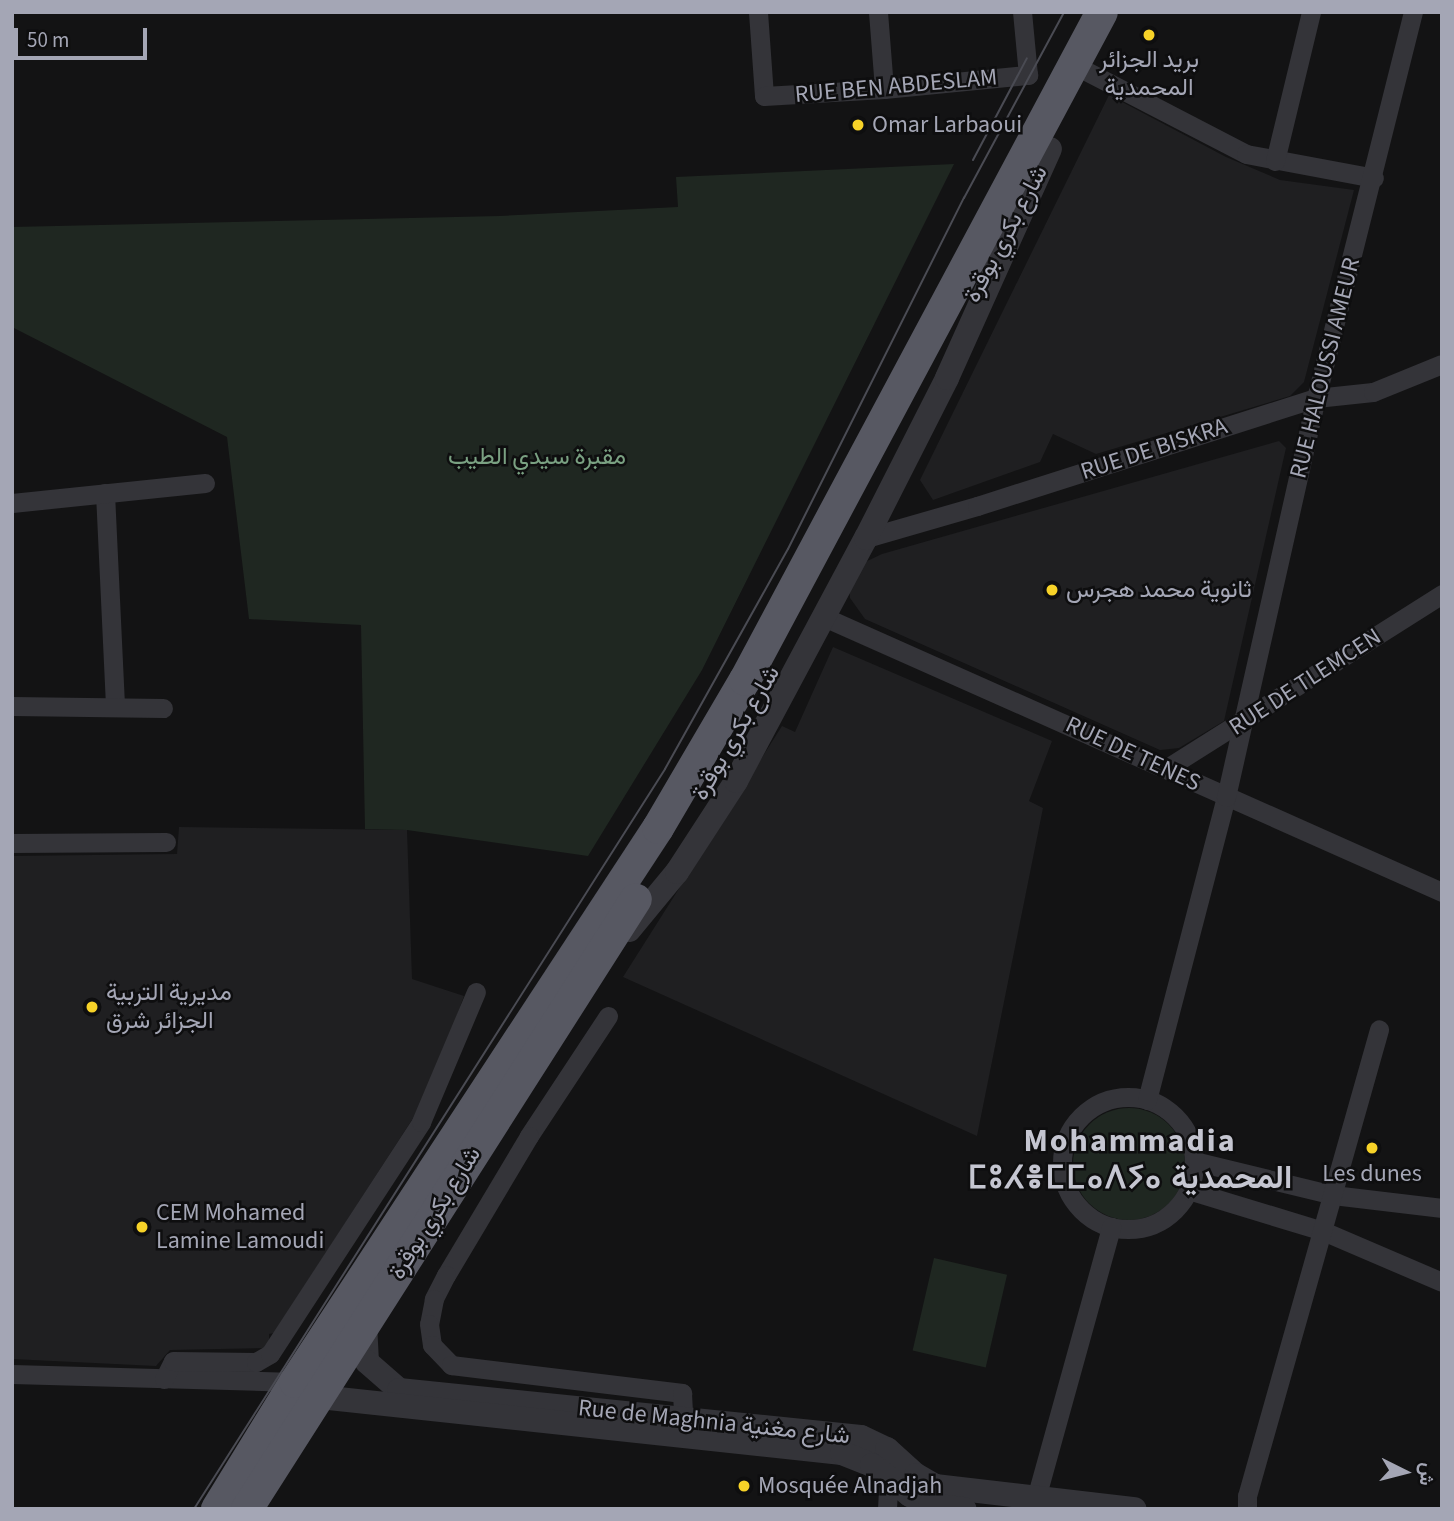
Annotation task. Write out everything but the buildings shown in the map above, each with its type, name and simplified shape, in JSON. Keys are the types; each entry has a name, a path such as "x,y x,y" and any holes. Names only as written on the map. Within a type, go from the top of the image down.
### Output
{"highway":[{"name":"شارع بكري بوقرة","path":"290,1416 295,1382 658,828 746,680 1102,12"},
{"name":"شارع بكري بوقرة","path":"290,1416 342,1360 753,708 1051,149 1117,12"},
{"path":"264,1509 329,1398 342,1360"},
{"path":"217,1509 290,1416"},
{"path":"247,1509 290,1416"}],"street":[{"name":"RUE BEN ABDESLAM","path":"758,12 764,96 884,89 1028,75 1022,12"},
{"path":"878,12 884,89"},
{"path":"1275,161 1311,12"},
{"name":"RUE HALOUSSI AMEUR","path":"1147,1100 1226,797 1240,724 1316,398 1374,178 1413,12"},
{"path":"1088,72 1246,154 1374,178"},
{"path":"574,995 692,851 736,781 866,538 947,378 1051,149"},
{"name":"RUE DE BISKRA","path":"866,538 977,506 1316,398 1373,392 1442,365"},
{"path":"12,503 205,483"},
{"path":"105,493 115,707"},
{"name":"RUE DE TLEMCEN","path":"1167,768 1442,594"},
{"name":"RUE DE TENES","path":"824,617 1442,892"},
{"path":"12,706 163,708"},
{"path":"12,843 166,842"},
{"path":"164,1379 173,1360 256,1362 270,1354 421,1122 476,992"},
{"path":"608,1016 529,1136 446,1275 435,1299 429,1324 432,1345 451,1366 682,1393 684,1429"},
{"path":"1247,1509 1247,1496 1379,1029"},
{"path":"1126,1097 1147,1100 1164,1108 1178,1120 1188,1136 1194,1161 1188,1190 1179,1206 1157,1222 1130,1230 1111,1227 1093,1219 1072,1196 1063,1166 1065,1146 1073,1127 1097,1106 1126,1097"},
{"path":"1194,1161 1333,1195 1442,1208"},
{"path":"1188,1190 1323,1231 1442,1282"},
{"path":"1035,1503 1111,1227"},
{"name":"Rue de Maghnia شارع مغنية","path":"365,1324 367,1362 399,1390 684,1429"},
{"path":"12,1374 295,1382"},
{"name":"Rue de Maghnia شارع مغنية","path":"329,1398 684,1429 781,1427 861,1437 887,1448 899,1473 930,1505 965,1509"},
{"path":"887,1509 899,1473"},
{"name":"Rue de Maghnia شارع مغنية","path":"899,1473 935,1486 1035,1503 1135,1509"}],"shaded area":[{"path":"1109,95 1226,157 1280,180 1354,190 1304,382 1290,396 1096,454 1053,434 1040,462 933,500 920,480"},
{"name":"ثانوية محمد هجرس","path":"1279,441 1286,448 1224,721 1179,748 1160,750 865,619 850,598 849,582 863,563 882,554"},
{"path":"833,647 1052,741 1029,801 1043,808 977,1136 623,977 782,726 795,732"},
{"path":"179,827 407,830 412,979 464,996 428,1095 274,1333 269,1334 269,1348 170,1350 156,1366 12,1359 12,856 177,854"}],"green space":[{"name":"مقبرة سيدي الطيب","path":"954,164 702,670 588,856 407,830 365,829 361,625 249,619 227,437 12,327 12,227 500,216 678,207 676,177"},
{"path":"1129,1108 1151,1112 1169,1124 1181,1142 1185,1164 1181,1186 1169,1204 1151,1216 1129,1220 1107,1216 1089,1204 1077,1186 1073,1164 1077,1142 1089,1124 1107,1112"},
{"path":"934,1258 1007,1275 986,1367 913,1351"}],"tram line":[{"path":"194,1509 665,769 788,549 964,198 1064,12"},
{"path":"973,160 1027,58"}],"place":[{"name":"بريد الجزائر المحمدية","path":"1149,35"},
{"name":"Omar Larbaoui","path":"858,125"},
{"name":"ثانوية محمد هجرس","path":"1052,590"},
{"name":"مديرية التربية الجزائر شرق","path":"92,1007"},
{"name":"Les dunes","path":"1372,1148"},
{"name":"CEM Mohamed Lamine Lamoudi","path":"142,1227"},
{"name":"Mosquée Alnadjah","path":"744,1486"}],"district":[{"name":"Mohammadia ⵎⵓⵃⴻⵎⵎⴰⴷⵢⴰ المحمدية","path":"1130,1160"}]}
